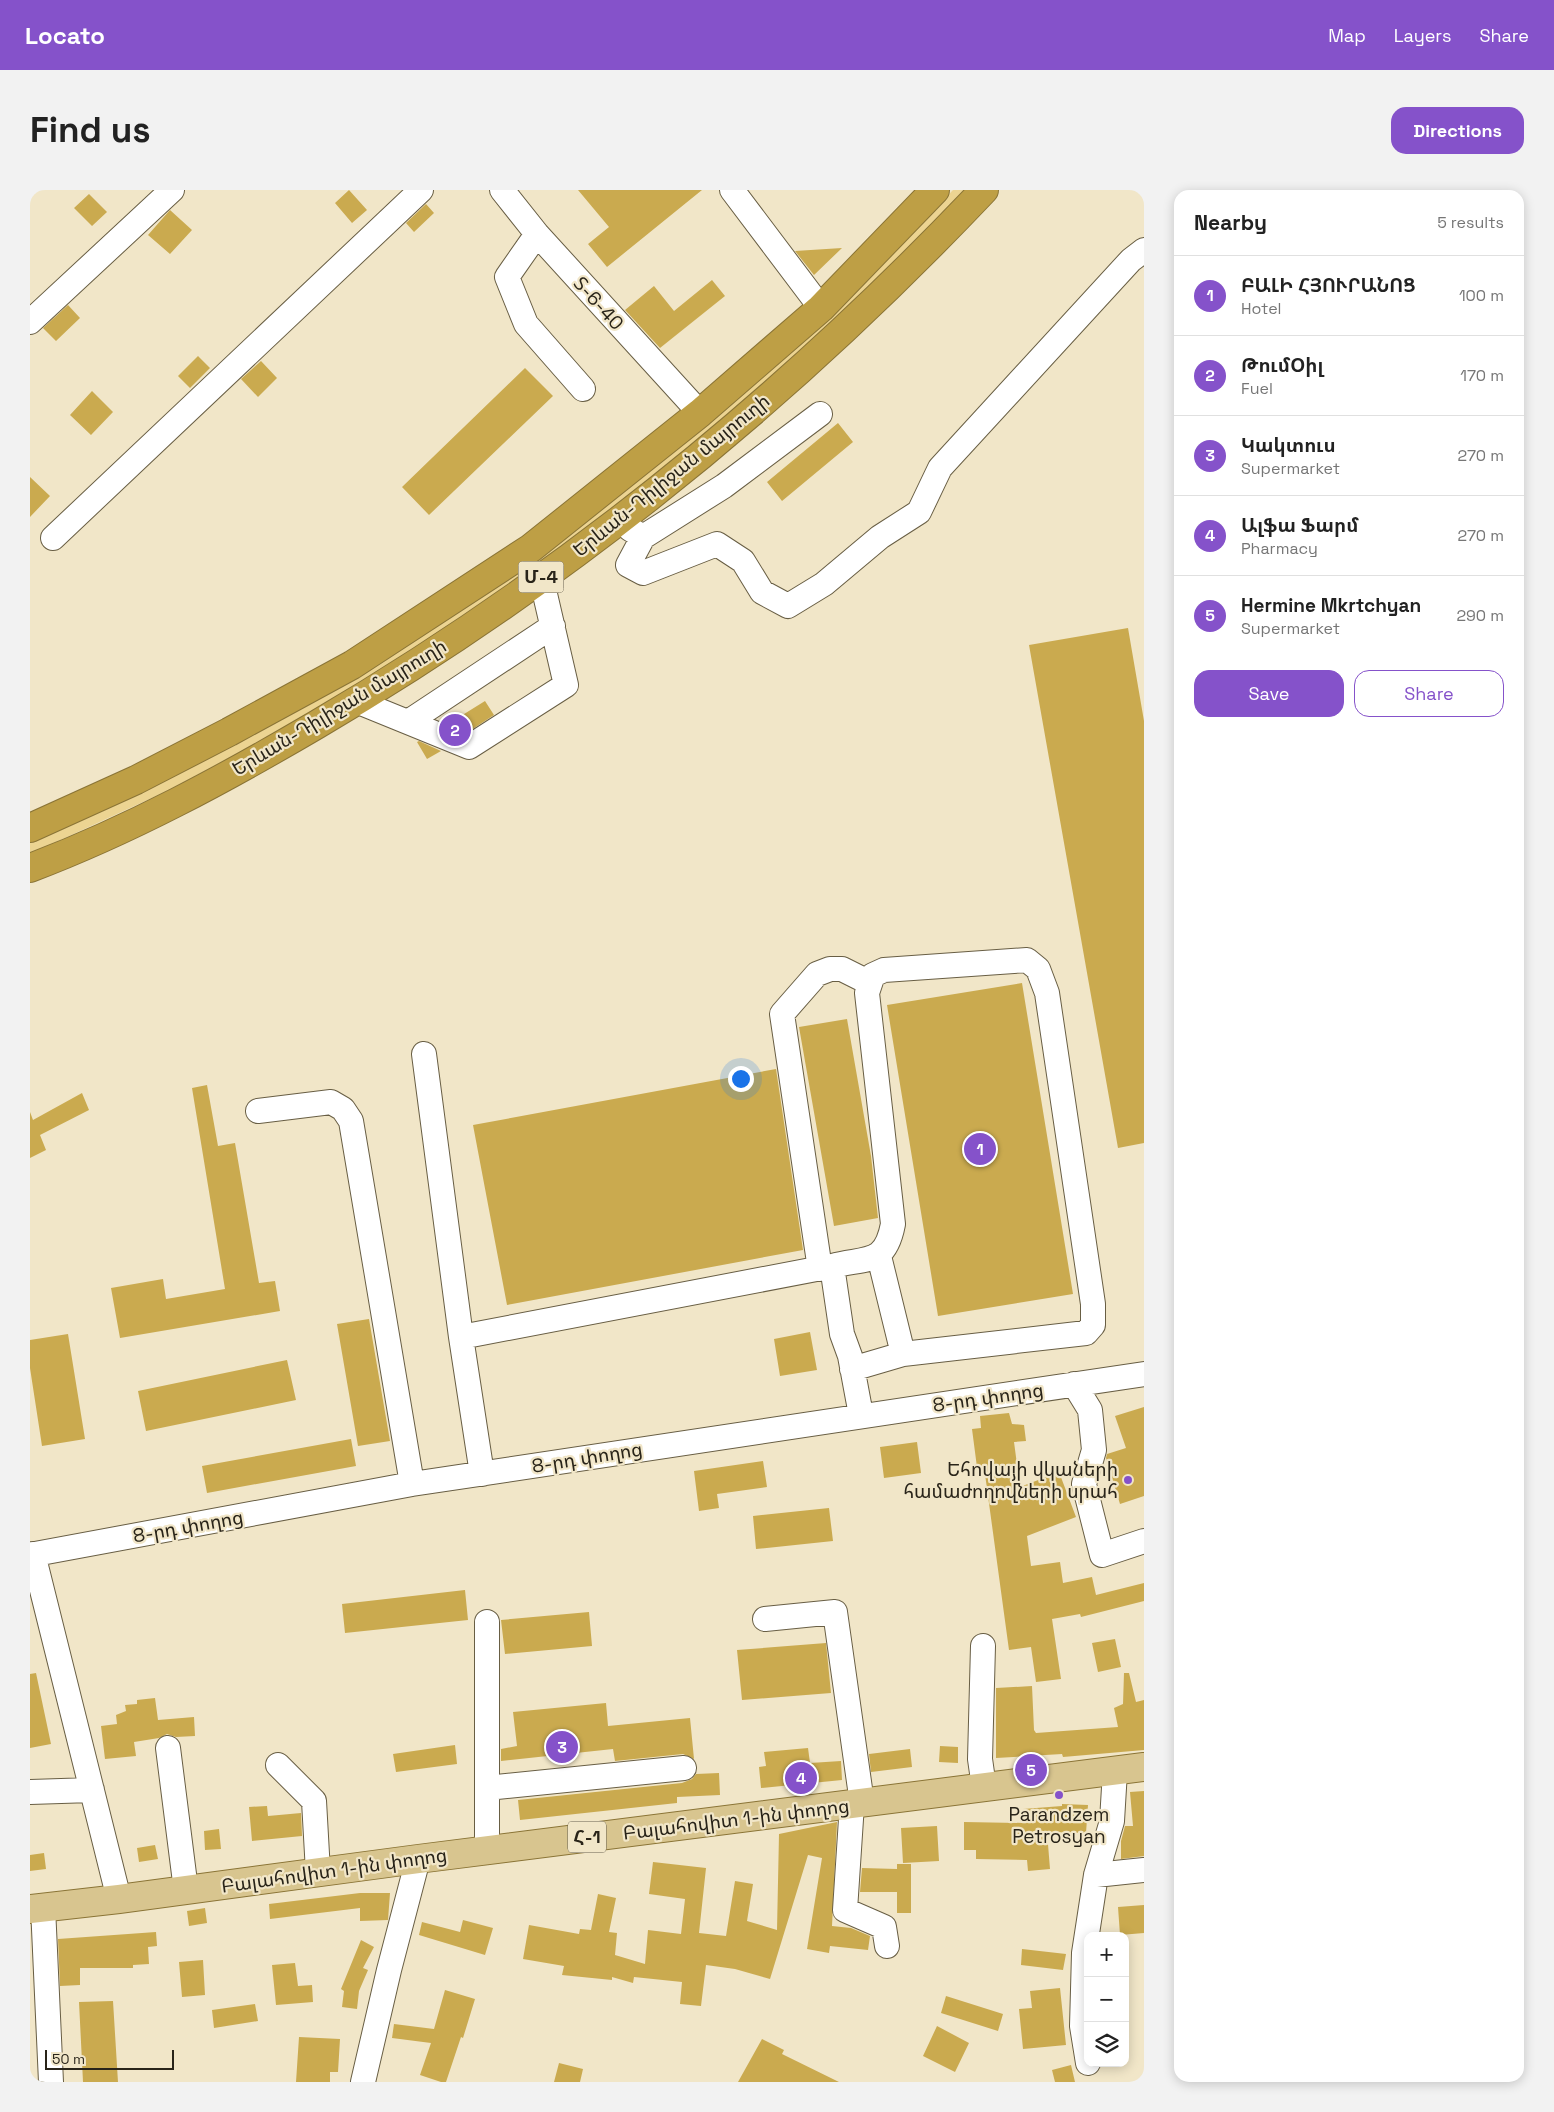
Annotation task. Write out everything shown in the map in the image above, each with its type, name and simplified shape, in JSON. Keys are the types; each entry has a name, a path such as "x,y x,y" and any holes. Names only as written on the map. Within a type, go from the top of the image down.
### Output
{"highway":[{"name":"Երևան-Դիլիջան մայրուղի","path":"30,828 128,784 352,665 531,548 700,413 821,308 935,190"},
{"name":"Երևան-Դիլիջան մայրուղի","path":"30,868 166,808 356,701 485,618 618,522 713,447 845,329 925,252 984,190"}],"main road":[{"name":"Բալահովիտ 1-ին փողոց","path":"36,1908 119,1899 487,1850 1144,1767"}],"street":[{"path":"30,322 172,190"},
{"path":"53,538 421,190"},
{"name":"Տ-6-40","path":"502,190 537,234 700,413"},
{"path":"732,190 821,308"},
{"path":"537,234 507,277 526,324 583,389"},
{"path":"820,414 724,486 643,537 628,565 643,573 718,544 743,562 762,592 788,606 824,584 880,537 919,512 940,468 1131,260 1144,250"},
{"path":"618,522 643,537"},
{"path":"356,701 469,747 566,685 542,577"},
{"path":"408,722 553,626"},
{"path":"461,1337 826,1268 879,1256 889,1243 893,1224 867,993 873,975 884,970 1027,960 1038,969 1047,993 1094,1304 1093,1325 1086,1333 903,1354 852,1369"},
{"path":"861,1415 852,1369 826,1268 782,1014 817,974 842,969 870,983"},
{"path":"424,1054 461,1337 482,1474"},
{"path":"258,1111 331,1102 343,1109 351,1121 412,1484"},
{"path":"879,1256 903,1354"},
{"name":"8-րդ փողոց","path":"31,1554 412,1484 861,1415 1144,1374"},
{"path":"1074,1384 1090,1410 1094,1450 1084,1484 1102,1555 1144,1541"},
{"path":"31,1554 119,1899"},
{"path":"765,1619 835,1612 857,1803 844,1910 884,1927 887,1946"},
{"path":"487,1622 487,1850"},
{"path":"983,1646 980,1759 984,1787"},
{"path":"168,1748 186,1890"},
{"path":"278,1765 314,1801 318,1872"},
{"path":"487,1788 684,1768"},
{"path":"1084,2038 1082,2026 1084,1954 1096,1875 1112,1821 1115,1771"},
{"path":"30,1792 92,1790"},
{"path":"363,2082 389,1970 418,1859"},
{"path":"1096,1875 1144,1870"},
{"path":"36,1908 51,2082"},
{"path":"1089,2067 1091,2082"}],"shaded area":[{"path":"953,190 967,190 883,280 603,524 450,631 288,727 167,791 30,854 30,840 325,693 871,276"}],"building":[{"path":"349,190 367,210 352,223 335,203"},
{"path":"578,190 702,190 607,267 588,244 609,227"},
{"path":"89,194 107,212 92,226 74,208"},
{"path":"426,204 434,213 414,232 406,223"},
{"path":"170,210 192,230 170,254 148,235"},
{"path":"842,248 814,275 795,251"},
{"path":"712,280 725,296 660,348 625,310 654,286 674,311"},
{"path":"68,305 80,318 56,341 43,328"},
{"path":"198,356 210,368 190,388 178,376"},
{"path":"261,361 277,378 258,397 241,379"},
{"path":"525,368 553,396 429,515 402,487"},
{"path":"92,391 113,412 91,435 70,415"},
{"path":"838,423 853,442 782,501 767,482"},
{"path":"30,477 50,496 30,517"},
{"path":"1128,628 1144,721 1144,1143 1118,1148 1029,645"},
{"path":"485,701 494,715 468,732 448,724"},
{"path":"419,741 441,751 427,759 417,742"},
{"path":"1022,983 1073,1294 938,1316 887,1005"},
{"path":"847,1019 871,1156 878,1218 834,1226 799,1027"},
{"path":"776,1069 803,1250 507,1305 473,1125"},
{"path":"207,1085 218,1146 235,1143 259,1283 275,1281 280,1311 120,1338 111,1288 163,1279 166,1299 225,1289 192,1088"},
{"path":"82,1093 89,1110 40,1135 46,1150 30,1158 30,1112 33,1120"},
{"path":"369,1319 390,1441 358,1446 337,1324"},
{"path":"810,1332 817,1370 780,1376 774,1339"},
{"path":"68,1334 85,1439 42,1446 30,1368 30,1340"},
{"path":"287,1360 296,1400 146,1431 138,1391"},
{"name":"Եհովայի վկաների համաժողովների սրահ","path":"1144,1407 1144,1496 1120,1504 1106,1458 1107,1454 1126,1448 1115,1416"},
{"path":"1009,1413 1012,1424 1024,1425 1026,1441 1014,1442 1020,1487 1059,1472 1076,1517 1027,1536 1031,1566 1060,1562 1063,1583 1092,1577 1096,1595 1144,1583 1144,1601 1081,1617 1080,1614 1052,1619 1061,1679 1036,1682 1031,1647 1009,1650 985,1474 978,1475 972,1429 981,1428 980,1416"},
{"path":"351,1439 356,1466 207,1493 202,1466"},
{"path":"917,1442 921,1473 884,1478 880,1447"},
{"path":"763,1461 767,1487 717,1494 719,1508 699,1511 694,1471"},
{"path":"829,1508 833,1541 756,1549 753,1516"},
{"path":"465,1590 468,1620 345,1633 342,1604"},
{"path":"589,1612 592,1646 505,1654 501,1620"},
{"path":"1115,1639 1121,1667 1098,1672 1092,1643"},
{"path":"826,1643 831,1693 742,1700 737,1650"},
{"path":"36,1673 51,1744 30,1748 30,1674"},
{"path":"1124,1673 1129,1673 1136,1702 1144,1700 1144,1750 1063,1757 1062,1754 996,1758 996,1688 1032,1686 1034,1730 1036,1733 1118,1727 1114,1708 1123,1704"},
{"path":"155,1698 158,1720 194,1717 195,1736 176,1737 167,1734 159,1738 134,1742 136,1756 105,1759 101,1726 117,1724 116,1715 126,1711 125,1705 137,1704 137,1700"},
{"path":"606,1703 608,1726 690,1718 694,1759 683,1754 615,1761 613,1749 501,1761 501,1749 517,1746 513,1712"},
{"path":"455,1745 457,1764 396,1772 393,1754"},
{"path":"940,1746 958,1747 958,1763 939,1762"},
{"path":"808,1748 810,1763 841,1761 842,1780 761,1788 759,1767 766,1766 764,1752"},
{"path":"910,1749 912,1767 871,1772 869,1754"},
{"path":"719,1773 720,1795 677,1797 677,1803 520,1820 518,1800 682,1783 692,1779 696,1774"},
{"path":"1144,1791 1144,1856 1121,1859 1121,1841 1125,1826 1133,1826 1130,1792"},
{"path":"1062,1804 1088,1805 1086,1833 1047,1832 1050,1869 1028,1871 1027,1860 976,1859 976,1850 964,1850 964,1822 1024,1823 1023,1809 1062,1806"},
{"path":"267,1806 268,1816 301,1813 302,1836 252,1841 249,1807"},
{"path":"837,1822 832,1926 851,1928 870,1936 868,1950 830,1946 829,1953 807,1949 822,1858 808,1855 770,1979 735,1969 706,1965 701,2006 680,2004 682,1982 634,1977 633,1983 612,1977 612,1980 562,1975 564,1966 523,1959 529,1925 579,1934 580,1929 591,1930 598,1894 616,1898 609,1932 617,1933 615,1955 645,1964 648,1930 681,1934 685,1899 649,1894 653,1862 706,1868 699,1933 726,1936 735,1881 753,1884 747,1921 777,1930 779,1834"},
{"path":"937,1826 939,1861 903,1863 901,1828"},
{"path":"219,1829 221,1849 205,1850 204,1831"},
{"path":"155,1845 158,1859 139,1862 137,1848"},
{"path":"44,1853 46,1869 30,1871 30,1855"},
{"path":"897,1864 911,1864 911,1913 897,1913 897,1892 860,1892 862,1868 897,1869"},
{"path":"360,1893 390,1893 388,1920 360,1921 360,1908 270,1919 269,1904"},
{"path":"1144,1905 1144,1933 1129,1934 1129,1932 1120,1932 1118,1907"},
{"path":"205,1908 207,1923 189,1926 187,1911"},
{"path":"463,1920 493,1928 485,1955 419,1935 422,1922 460,1932"},
{"path":"156,1932 157,1946 148,1947 149,1964 133,1965 133,1968 80,1968 80,1985 60,1986 58,1939"},
{"path":"361,1940 374,1947 363,1968 368,1970 359,1991 357,2009 342,2007 344,1991 341,1989"},
{"path":"1022,1949 1066,1954 1063,1970 1021,1965"},
{"path":"203,1960 205,1995 182,1997 179,1962"},
{"path":"295,1963 298,1986 312,1985 313,2002 276,2005 272,1965"},
{"path":"1060,1988 1066,2045 1023,2049 1019,2009 1032,2008 1030,1991"},
{"path":"445,1990 475,1999 463,2038 461,2037 446,2082 441,2082 420,2075 431,2043 392,2038 394,2024 434,2029"},
{"path":"946,1996 1003,2014 998,2031 941,2013"},
{"path":"113,2001 118,2082 83,2082 79,2002"},
{"path":"255,2004 258,2021 214,2028 212,2010"},
{"path":"937,2026 969,2043 955,2072 923,2056"},
{"path":"299,2037 340,2039 338,2072 330,2072 330,2082 296,2082"},
{"path":"762,2039 784,2050 782,2054 839,2082 738,2082"},
{"path":"559,2063 583,2069 580,2082 554,2082"},
{"path":"1071,2065 1075,2082 1055,2082 1052,2070"}],"place":[{"name":"ԹումՕիլ","path":"455,730"},
{"name":"ԲԱԼԻ ՀՅՈՒՐԱՆՈՑ","path":"980,1149"},
{"name":"Եհովայի վկաների համաժողովների սրահ","path":"1128,1480"},
{"name":"Կակտուս","path":"562,1747"},
{"name":"Hermine Mkrtchyan","path":"1031,1770"},
{"name":"Ալֆա Ֆարմ","path":"801,1778"},
{"name":"Parandzem Petrosyan","path":"1059,1795"}]}
